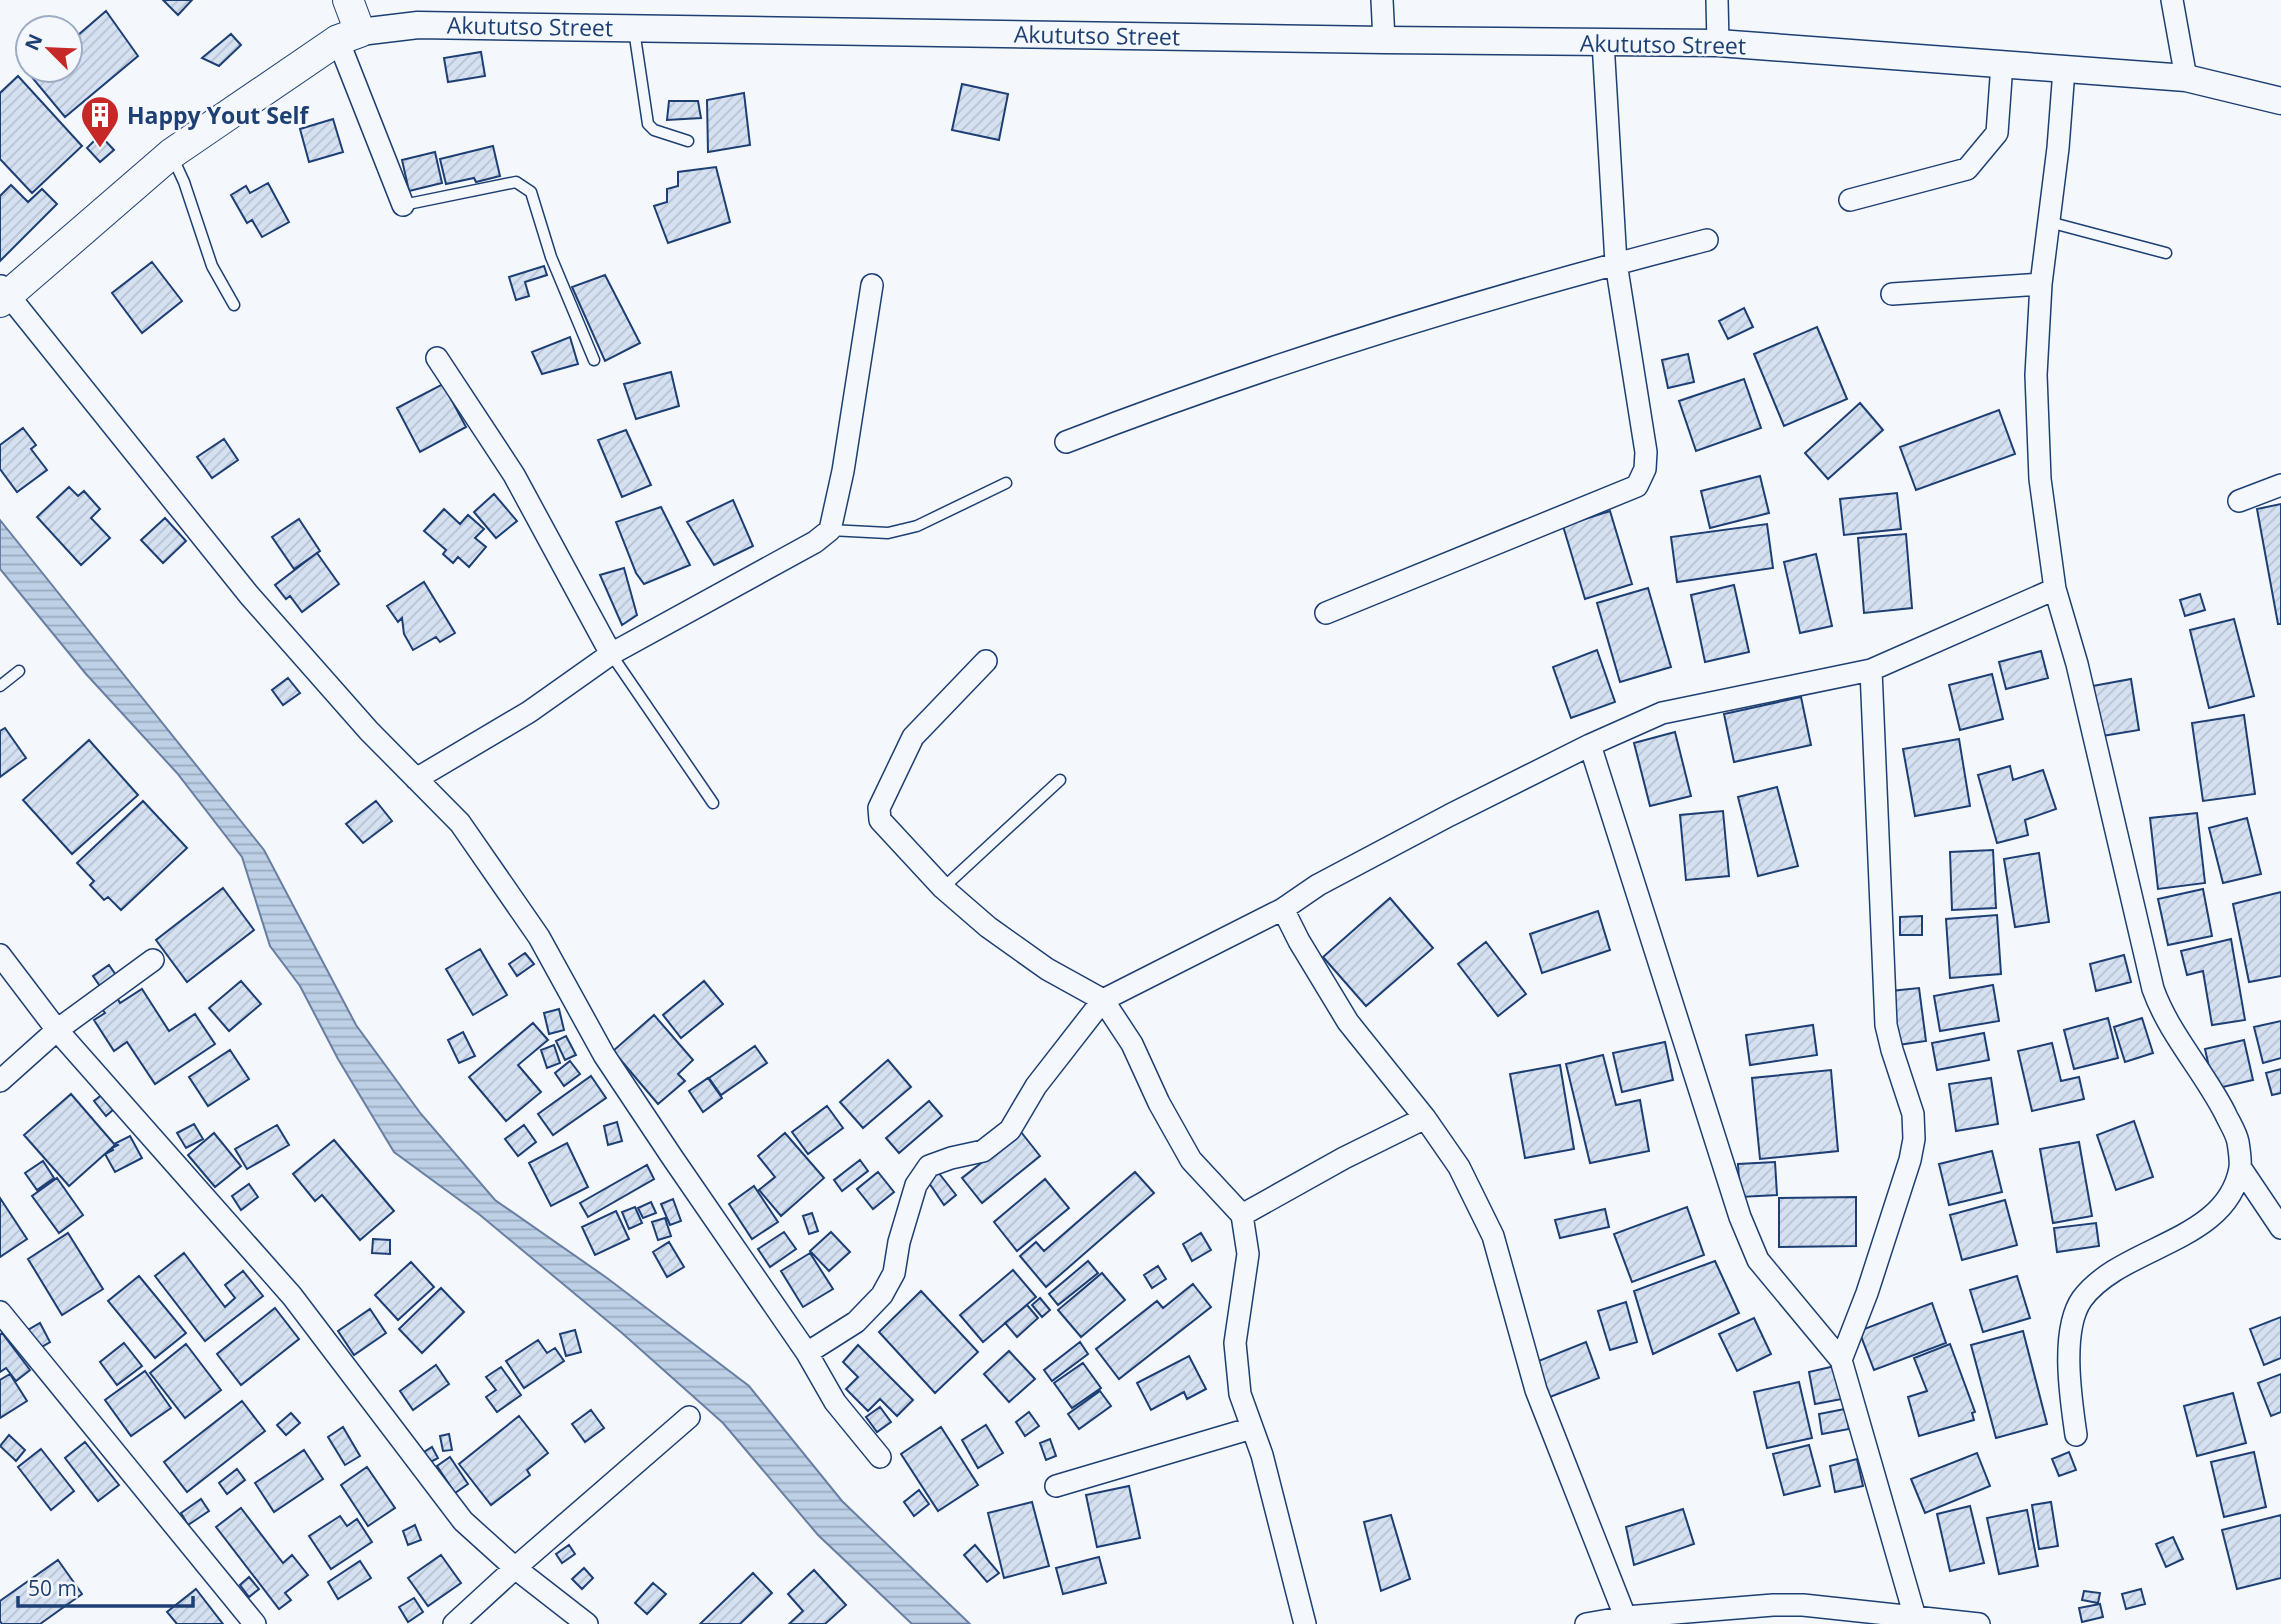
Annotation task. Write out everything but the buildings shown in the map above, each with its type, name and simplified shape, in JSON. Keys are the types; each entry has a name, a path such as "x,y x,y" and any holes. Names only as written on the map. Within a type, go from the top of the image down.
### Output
{"main road":[{"path":"348,0 349,36"},
{"name":"Akututso Street","path":"3,294 171,154 349,36"}],"street":[{"path":"1382,0 1384,40"},
{"path":"1717,0 1718,43"},
{"path":"2172,0 2186,78"},
{"name":"Akututso Street","path":"349,36 418,25 1718,43 2186,78 2281,101"},
{"path":"349,36 403,205"},
{"path":"1326,613 1637,486 1645,469 1646,452 1616,264 1602,42"},
{"path":"1850,200 1968,169 1997,133 2003,64"},
{"path":"2064,70 2041,284 2036,375 2040,479 2055,589 2077,664 2153,989 2160,1008 2219,1102 2237,1137 2241,1167 2281,1228"},
{"path":"1066,442 1181,397 1336,345 1707,240"},
{"path":"1892,294 2041,284"},
{"path":"416,779 529,712 611,654 815,542 830,530 843,471 872,285"},
{"path":"3,294 249,595 369,732 460,823 539,937 604,1055 807,1353 835,1402 880,1457"},
{"path":"438,358 513,475 611,654"},
{"path":"2239,501 2281,485"},
{"path":"807,1353 856,1322 882,1295 894,1273 899,1242 916,1185 929,1166 983,1151 1010,1130 1036,1086 1103,1000 1283,909 1318,884 1450,815 1590,745 1662,713 1871,670 2055,589"},
{"path":"986,661 913,737 879,808 880,820 943,888 988,927 1047,969 1103,1000 1132,1044 1191,1160 1242,1215 1248,1254 1236,1343 1240,1394 1262,1455 1305,1624"},
{"path":"1841,1360 1867,1293 1910,1160 1914,1139 1913,1114 1886,1025 1871,670"},
{"path":"1590,745 1740,1217 1758,1260 1841,1360 1915,1620"},
{"path":"1283,909 1348,1022 1425,1118 1459,1167 1493,1236 1536,1390 1627,1621"},
{"path":"0,955 57,1030 292,1296 463,1521 515,1568 587,1624"},
{"path":"0,1081 57,1030 153,960"},
{"path":"1242,1215 1344,1158 1425,1118"},
{"path":"2077,1435 2070,1398 2070,1330 2081,1301 2104,1277 2212,1218 2229,1196 2241,1167"},
{"path":"0,1312 256,1624"},
{"path":"454,1624 689,1417"},
{"path":"1056,1486 1252,1428"},
{"path":"1586,1624 1773,1605 1803,1605 1915,1620 1979,1624"}],"lane":[{"path":"634,27 648,124 654,130 688,141"},
{"path":"171,154 184,182 212,266 234,305"},
{"path":"403,205 516,182 531,192 551,257 594,360"},
{"path":"2049,222 2166,253"},
{"path":"830,530 887,533 918,526 1006,483"},
{"path":"611,654 713,803"},
{"path":"0,685 19,671"},
{"path":"943,888 1060,780"}],"water":[{"path":"0,520 264,850 356,1025 421,1114 495,1200 607,1278 749,1386 842,1501 970,1624 912,1624 818,1535 723,1423 622,1333 480,1215 394,1152 338,1059 300,986 270,946 242,857 177,773 86,674 0,569"}],"place":[{"name":"Happy Yout Self","path":"100,149"}]}
